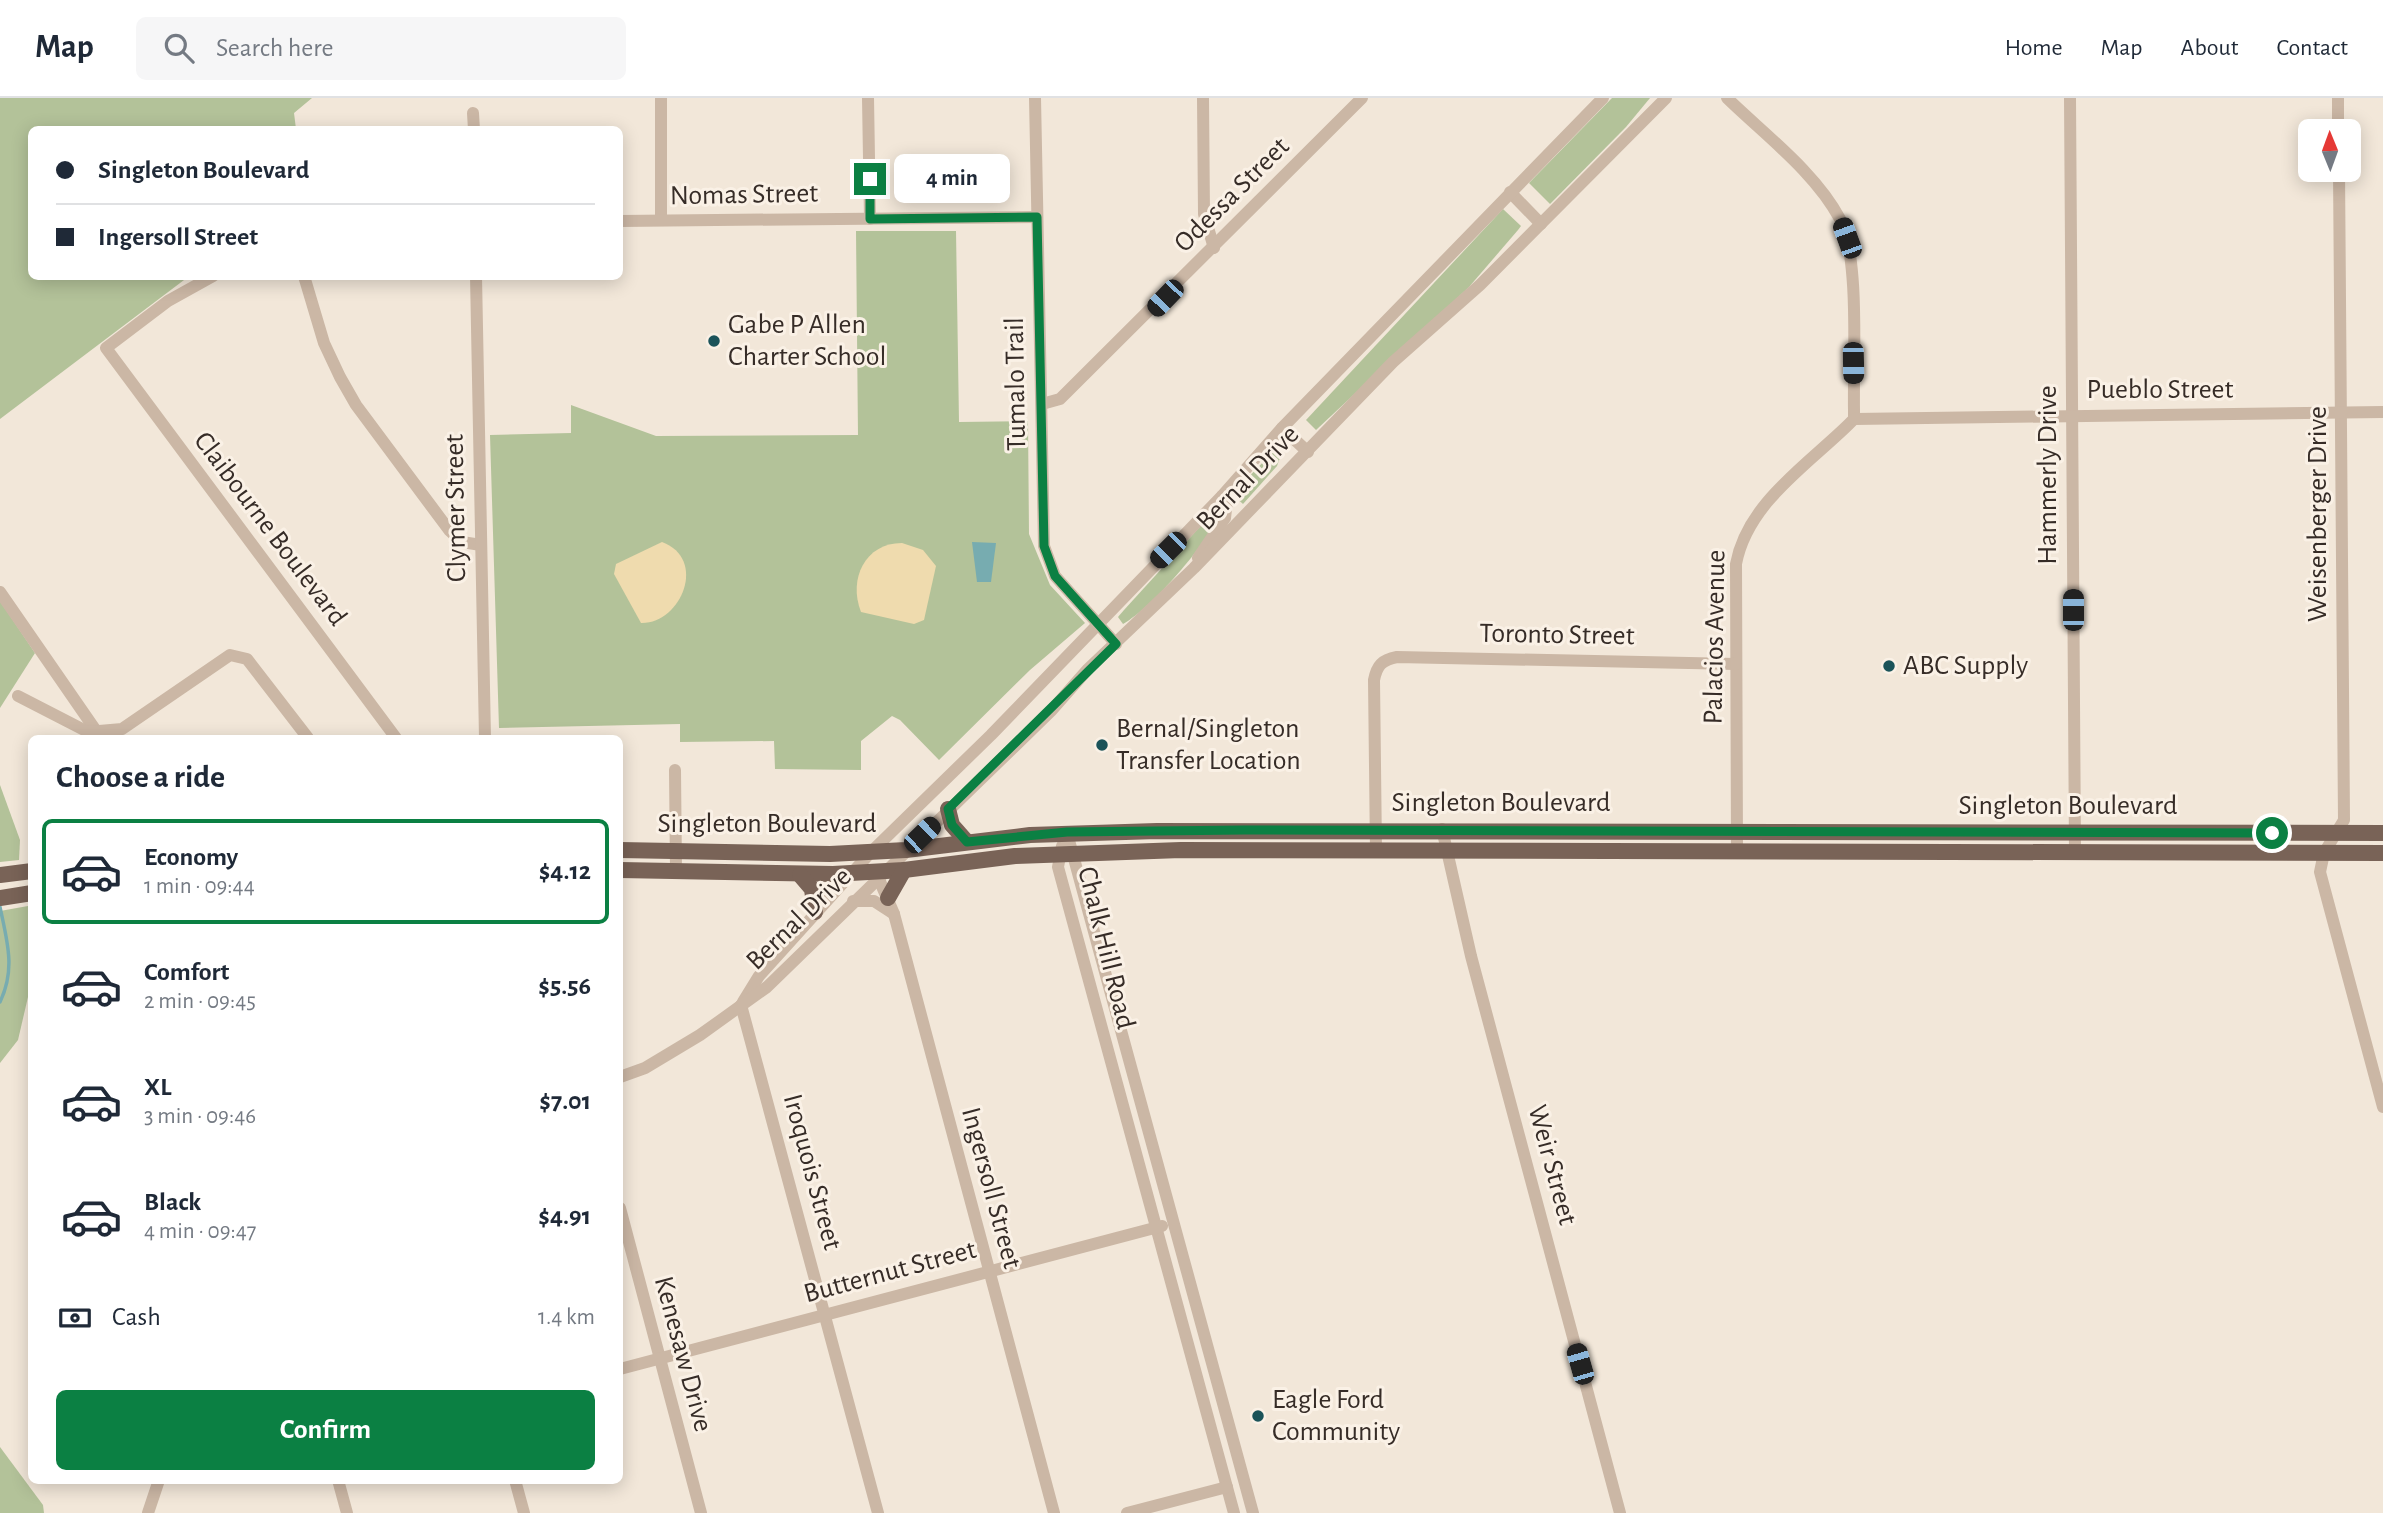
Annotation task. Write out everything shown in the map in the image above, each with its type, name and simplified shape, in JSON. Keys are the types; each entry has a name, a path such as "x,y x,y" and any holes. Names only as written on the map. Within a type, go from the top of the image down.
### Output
{"main road":[{"path":"948,809 952,825 967,842"},
{"name":"Singleton Boulevard","path":"623,850 760,855 871,852 1067,832 1376,829 2383,833"},
{"path":"1826,830 1826,850"},
{"name":"Singleton Boulevard","path":"623,870 800,875 881,874 1066,853 1826,850 2383,853"},
{"path":"888,898 904,870"},
{"path":"0,875 25,872"},
{"path":"800,875 812,889 815,912"},
{"path":"0,898 26,894"}],"street":[{"path":"661,98 662,220"},
{"path":"868,98 870,219"},
{"name":"Tumalo Trail","path":"1035,98 1044,546 1055,576 1116,644"},
{"path":"1203,98 1204,214 1214,248"},
{"name":"Odessa Street","path":"1042,404 1060,399 1362,98"},
{"name":"Bernal Drive","path":"741,1005 759,976 851,873 991,735 1222,496 1282,428 1401,310 1510,192 1603,98"},
{"name":"Bernal Drive","path":"623,1076 656,1061 767,987 1194,568 1393,362 1480,285 1666,98"},
{"path":"1727,98 1810,179 1841,221 1852,268 1854,419"},
{"name":"Hammerly Drive","path":"2070,98 2075,852"},
{"path":"2338,98 2338,119"},
{"path":"474,113 474,126"},
{"name":"Weisenberger Drive","path":"2324,853 2344,820 2339,182"},
{"path":"1510,192 1541,224"},
{"name":"Nomas Street","path":"623,221 1037,217"},
{"name":"Claibourne Boulevard","path":"206,280 167,301 106,348 394,735"},
{"path":"305,280 324,343 356,405 449,530 462,542 481,545"},
{"name":"Clymer Street","path":"476,280 485,735"},
{"name":"Pueblo Street","path":"1854,419 2383,412"},
{"name":"Palacios Avenue","path":"1737,850 1736,564 1740,541 1758,511 1854,419"},
{"path":"1282,428 1308,452"},
{"path":"1194,568 1201,549 1225,518 1227,501 1222,496"},
{"path":"0,592 99,735"},
{"path":"103,735 121,729 230,655 247,659 306,735"},
{"name":"Toronto Street","path":"1376,829 1374,680 1379,664 1397,657 1736,664"},
{"path":"18,696 72,725 97,735"},
{"path":"675,770 676,871"},
{"path":"1376,829 1376,850"},
{"name":"Weir Street","path":"1442,829 1444,850 1620,1513"},
{"name":"Chalk Hill Road","path":"1067,832 1066,853 1253,1513"},
{"name":"Chalk Hill Road","path":"1066,853 1058,867 1234,1513"},
{"path":"2324,853 2320,872 2383,1107"},
{"name":"Ingersoll Street","path":"881,874 1054,1513"},
{"path":"853,901 874,901 894,914"},
{"name":"Iroquois Street","path":"741,1005 878,1513"},
{"name":"Kenesaw Drive","path":"623,1220 701,1513"},
{"name":"Butternut Street","path":"623,1367 1172,1223"},
{"path":"1204,1401 1221,1397"},
{"path":"1213,1437 1231,1433"},
{"path":"148,1513 158,1484"},
{"path":"339,1484 347,1513"},
{"path":"516,1484 524,1513"},
{"path":"1127,1513 1227,1487"}],"green space":[{"path":"0,98 312,98 294,113 296,126 28,126 28,280 184,280 0,419"},
{"path":"1612,98 1650,98 1626,127 1550,204 1529,183"},
{"path":"1503,209 1521,226 1518,230 1469,287 1316,430 1306,420"},
{"path":"856,231 956,231 959,422 1028,421 1029,534 1050,585 1085,623 1030,670 939,760 900,720 892,716 861,741 861,770 775,769 774,741 680,742 680,724 499,728 490,435 571,433 571,405 656,436 858,435"},
{"path":"1276,449 1281,455 1277,466 1243,504 1232,494"},
{"path":"1217,508 1222,513 1191,557 1149,604 1123,624 1118,617"},
{"path":"0,601 35,653 0,708"},
{"path":"0,785 20,840 19,860 0,862"},
{"path":"28,906 28,997 18,1040 0,1063 0,911"},
{"path":"0,1447 43,1505 44,1513 0,1513"}],"sand":[{"path":"662,542 676,550 684,562 684,589 668,613 655,621 641,623 614,574 616,564"},
{"path":"902,543 923,550 936,566 924,620 914,624 861,612 858,600 859,576 869,556 878,549"}],"water":[{"path":"972,542 996,543 991,582 977,582"}],"waterway":[{"path":"0,907 9,955 8,978 0,1002"}],"place":[{"name":"Gabe P Allen Charter School","path":"714,341"},
{"name":"ABC Supply","path":"1889,666"},
{"name":"Bernal/Singleton Transfer Location","path":"1102,745"},
{"name":"Eagle Ford Community","path":"1258,1416"}],"route":[{"path":"870,179 870,219 1037,217 1044,546 1055,576 1116,644 1088,669 1051,711 987,774 948,809 952,825 967,842 1067,832 1244,830 2272,833"}]}
